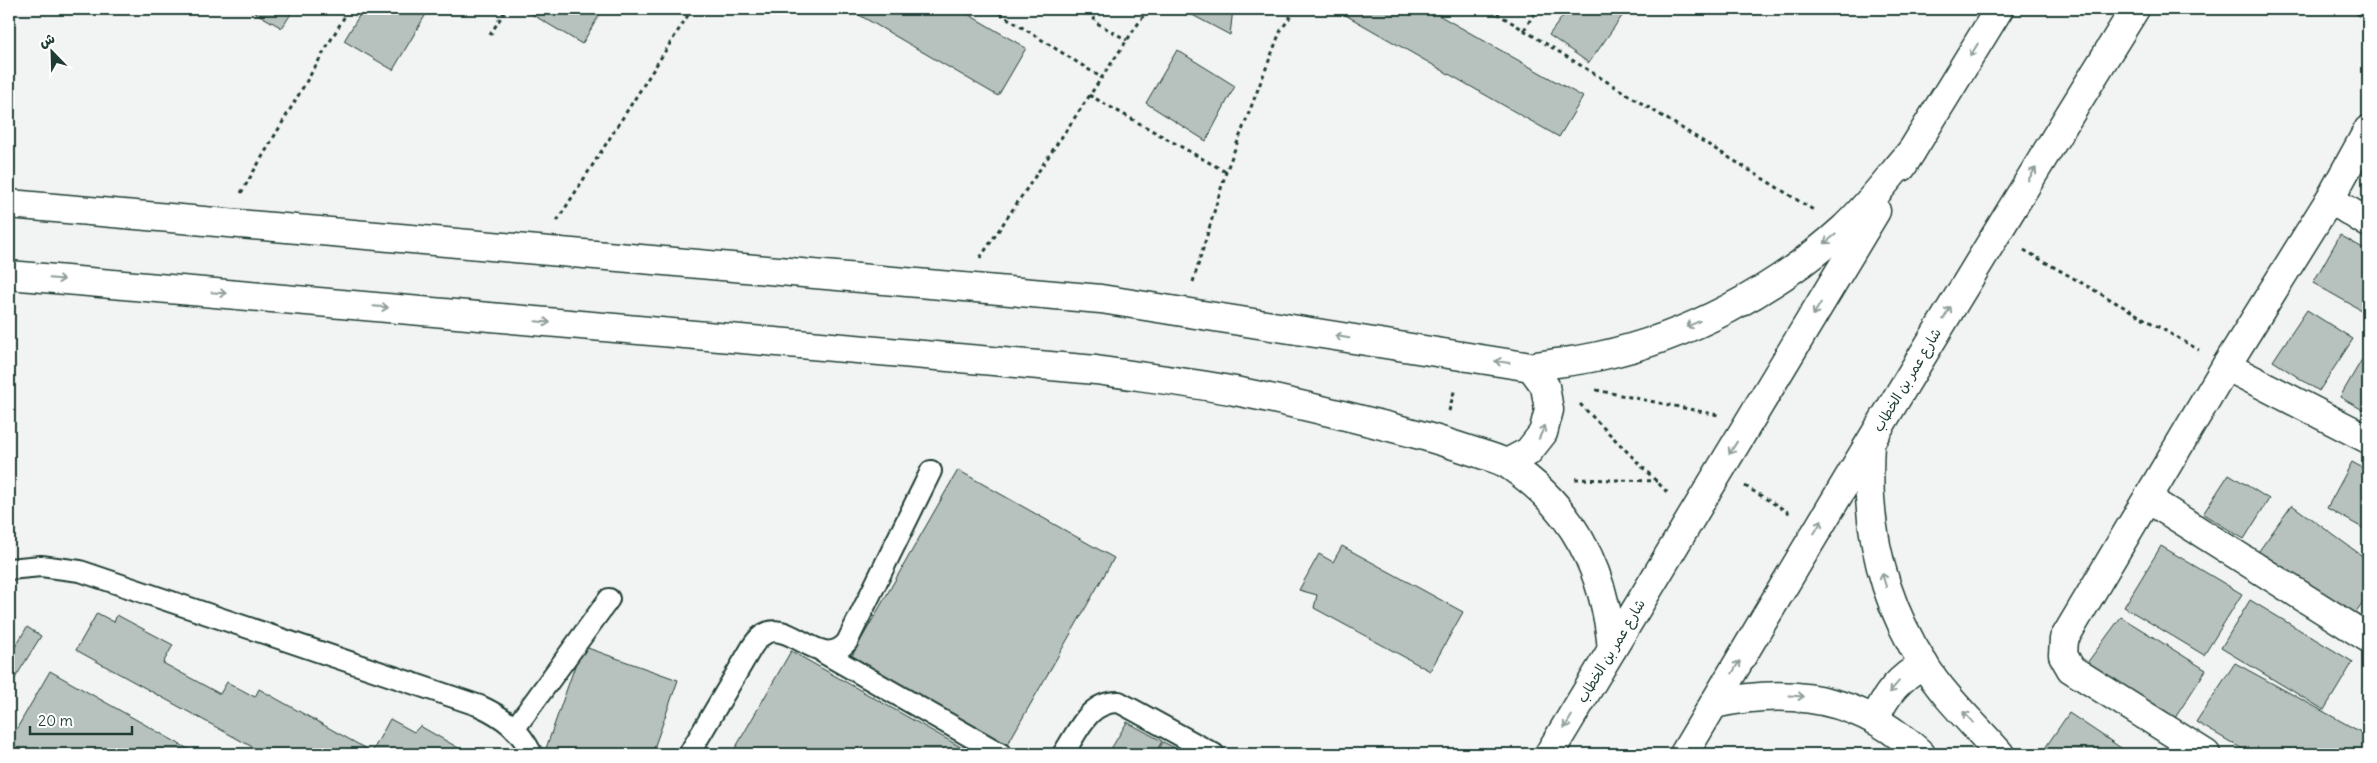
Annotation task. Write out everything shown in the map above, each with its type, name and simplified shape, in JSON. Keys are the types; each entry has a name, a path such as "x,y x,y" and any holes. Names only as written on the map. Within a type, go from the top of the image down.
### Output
{"street":[{"name":"شارع عمر بن الخطاب","path":"1549,754 1999,9"},
{"name":"شارع عمر بن الخطاب","path":"1684,754 1870,440 2135,9"},
{"path":"2206,754 2071,669 2062,655 2064,639 2226,366 2330,199 2368,130"},
{"path":"9,204 1101,299 1464,357 1536,366 1609,353 1666,336 1721,312 1789,272 1844,228 1911,152"},
{"path":"2330,199 2368,223"},
{"path":"9,275 1096,370 1235,391 1442,440 1517,471 1552,500 1572,526 1589,554 1601,585 1609,617 1612,650"},
{"path":"1517,471 1528,452 1543,433 1549,410 1545,386 1536,366"},
{"path":"2226,366 2368,439"},
{"path":"1870,440 1868,488 1871,521 1878,560 1890,599 1905,632 1924,664 1945,692 2000,754"},
{"path":"2148,499 2368,638"},
{"path":"1875,719 1893,686 1924,664"},
{"path":"1714,704 1772,695 1801,696 1843,706 1875,719 1914,746 1922,754"}],"lane":[{"path":"824,652 833,652 841,648 846,642 931,471"},
{"path":"9,569 41,566 80,572 480,706 499,714 515,728 532,754"},
{"path":"515,728 609,599"},
{"path":"689,754 752,647 762,635 777,631 785,632 824,652 1001,754"},
{"path":"1063,754 1090,713 1098,705 1108,702 1119,702 1214,754"}],"path":[{"path":"222,224 349,9"},
{"path":"490,36 506,9"},
{"path":"537,251 692,9"},
{"path":"994,9 1102,78"},
{"path":"1092,9 1095,22 1127,40"},
{"path":"960,287 1148,9"},
{"path":"1184,311 1226,172 1280,32 1295,9"},
{"path":"1490,9 1844,228"},
{"path":"1524,30 1537,9"},
{"path":"2350,9 2368,20"},
{"path":"1090,95 1226,172"},
{"path":"1995,234 2226,366"},
{"path":"1442,440 1464,357"},
{"path":"1536,366 1692,517"},
{"path":"1587,389 1749,421"},
{"path":"1719,470 1816,530"},
{"path":"1517,471 1656,481"}],"building":[{"path":"249,9 294,9 282,28"},
{"path":"363,9 429,9 393,70 344,41"},
{"path":"530,9 603,9 582,44 528,12"},
{"path":"849,9 959,9 1026,48 998,96"},
{"path":"1181,9 1233,9 1230,35"},
{"path":"1335,9 1428,9 1583,97 1559,137"},
{"path":"1568,9 1627,9 1589,63 1549,35"},
{"path":"1177,50 1235,86 1206,141 1146,103"},
{"path":"2340,235 2368,251 2368,314 2313,283"},
{"path":"2307,310 2353,339 2319,391 2273,361"},
{"path":"2368,349 2368,413 2340,397"},
{"path":"2352,462 2368,471 2368,531 2327,508"},
{"path":"958,470 1114,558 1006,747 850,659"},
{"path":"2229,474 2269,499 2244,539 2203,514"},
{"path":"2292,505 2368,560 2368,596 2350,621 2256,555"},
{"path":"1342,546 1463,612 1430,671 1314,608 1317,595 1299,590 1319,554 1333,562"},
{"path":"2161,546 2242,594 2204,655 2124,607"},
{"path":"2250,600 2353,662 2324,710 2221,648"},
{"path":"97,613 114,622 117,615 173,645 163,663 220,694 227,682 255,697 259,689 372,752 390,719 414,732 420,726 469,754 265,754 76,650"},
{"path":"2121,617 2206,670 2173,721 2087,663"},
{"path":"27,627 41,636 9,688 9,643 15,647"},
{"path":"582,646 678,680 652,754 544,754"},
{"path":"791,651 973,754 732,754"},
{"path":"2235,663 2368,736 2368,754 2251,754 2196,722"},
{"path":"50,671 197,754 9,754 9,742"},
{"path":"2069,713 2130,754 2041,754"},
{"path":"1127,722 1162,741 1155,754 1108,754"},
{"path":"1163,742 1187,754 1156,754"}]}
